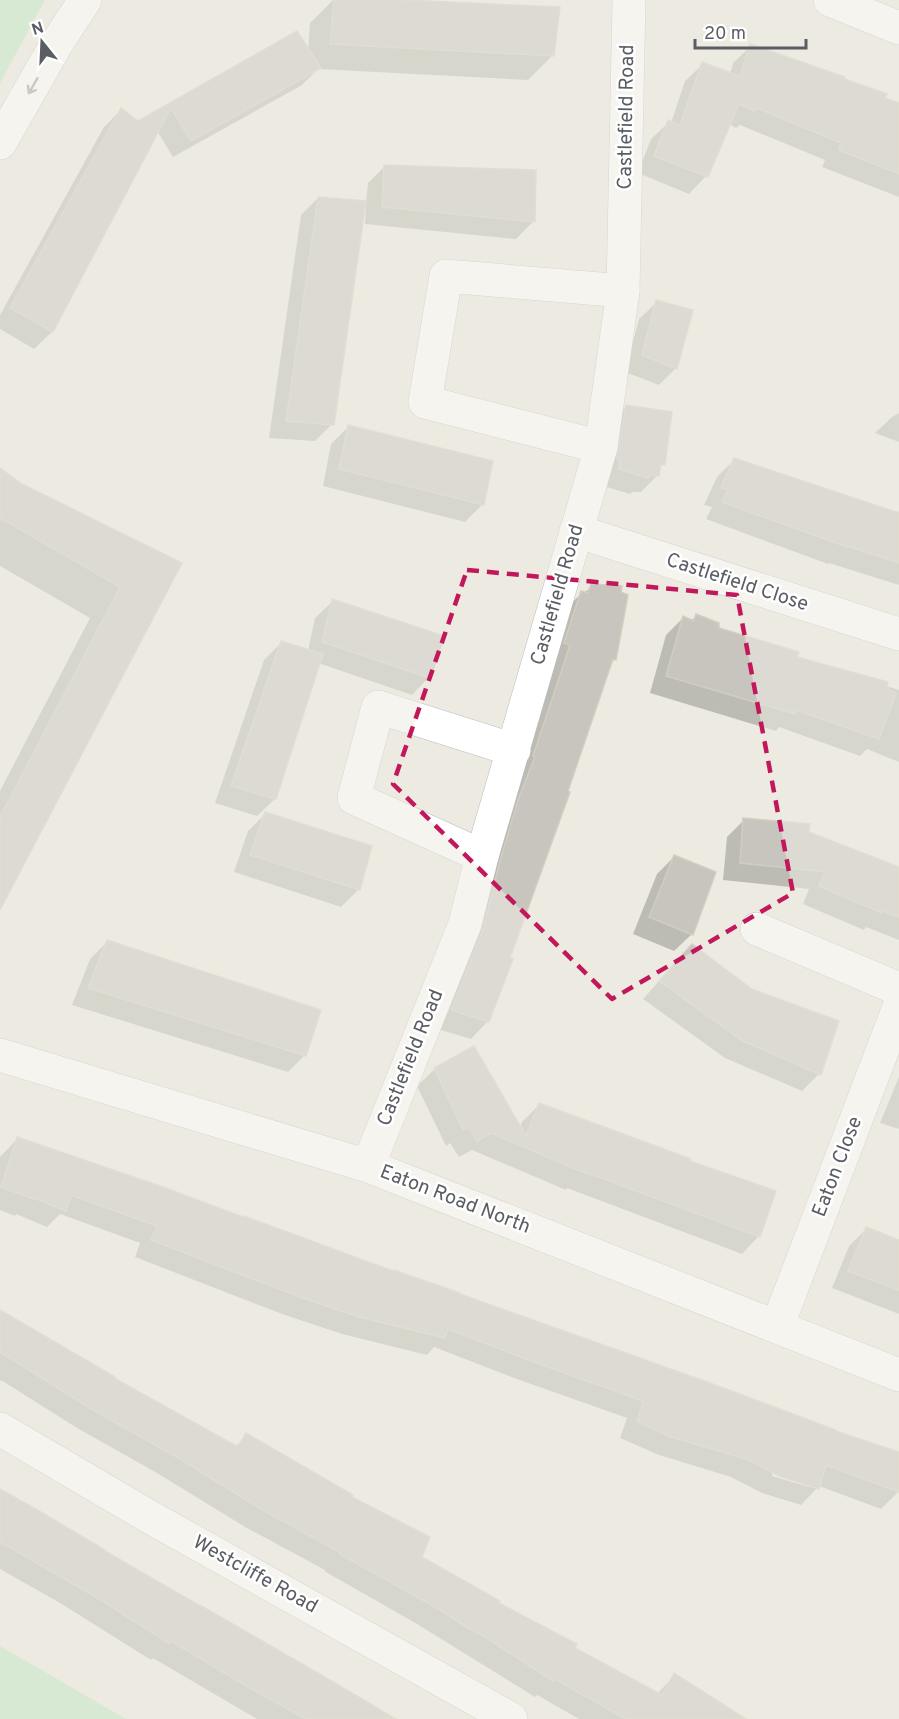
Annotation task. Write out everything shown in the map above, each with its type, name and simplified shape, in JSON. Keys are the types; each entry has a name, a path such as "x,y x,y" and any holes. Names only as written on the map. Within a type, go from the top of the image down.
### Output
{"street":[{"path":"0,143 57,43 85,0"},
{"name":"Castlefield Road","path":"368,1166 465,924 482,856 601,447 624,291 629,0"},
{"path":"847,3 899,28"},
{"path":"601,447 425,402 446,276 624,291"},
{"name":"Castlefield Close","path":"576,531 899,634"},
{"path":"482,856 354,798 378,707 514,750"},
{"path":"757,929 899,989"},
{"name":"Eaton Close","path":"777,1327 899,1007"},
{"name":"Eaton Road North","path":"0,1055 368,1166 899,1375"},
{"name":"Westcliffe Road","path":"0,1429 148,1516 511,1719"}],"highlighted area":[{"path":"467,570 737,595 793,893 612,999 393,784"}],"green space":[{"path":"0,0 45,0 0,83"},
{"path":"0,1646 126,1719 0,1719"}],"building":[{"path":"334,0 405,0 560,7 554,56 330,44"},
{"path":"297,31 321,68 191,141 171,108 53,332 10,308 121,108 138,121"},
{"path":"750,44 845,77 845,79 887,94 885,98 899,103 899,174 839,150 841,143 757,108 755,111 739,104 708,177 654,156 668,120 680,125 702,62 740,76"},
{"path":"384,165 536,170 535,222 382,207"},
{"path":"318,197 366,201 334,425 286,421"},
{"path":"656,300 693,310 677,369 642,355"},
{"path":"626,405 672,412 665,465 661,464 659,476 649,475 648,478 619,469 620,459 617,458"},
{"path":"348,425 493,461 484,505 339,469"},
{"path":"734,458 899,513 899,563 847,547 722,502 728,490 721,488"},
{"path":"0,468 22,484 182,563 0,910 0,817 120,587 0,518"},
{"path":"591,584 622,586 621,592 628,595 616,660 613,659 568,791 570,792 510,958 513,959 489,1022 451,1010 483,929 519,797 535,757 533,756 570,645 564,643 581,591 588,593"},
{"path":"332,599 444,636 430,678 322,642"},
{"path":"696,614 719,623 719,628 799,652 797,657 888,682 886,688 896,693 879,739 796,710 795,714 666,676 683,616 694,621"},
{"path":"281,641 323,654 276,799 231,786"},
{"path":"265,812 372,846 360,890 250,855"},
{"path":"743,818 810,824 809,832 899,867 899,917 883,911 882,913 819,886 825,872 740,863"},
{"path":"674,855 716,872 693,935 649,917"},
{"path":"107,940 321,1010 306,1056 88,988"},
{"path":"692,944 752,989 839,1021 821,1075 743,1041 659,981"},
{"path":"474,1046 526,1136 539,1103 691,1159 690,1161 776,1191 760,1237 585,1173 491,1133 477,1141 468,1127 463,1130 434,1068"},
{"path":"17,1137 460,1293 899,1452 899,1492 826,1465 819,1489 779,1476 749,1460 668,1436 637,1421 643,1401 448,1329 445,1338 359,1317 300,1297 151,1240 157,1226 71,1195 66,1211 1,1187"},
{"path":"866,1227 899,1240 899,1290 848,1271"},
{"path":"0,1310 114,1378 238,1447 246,1433 353,1495 352,1497 430,1537 422,1557 500,1601 499,1603 577,1644 575,1648 662,1695 674,1673 746,1719 626,1719 555,1679 553,1681 479,1633 261,1509 0,1352"},
{"path":"0,1489 396,1719 306,1719 171,1641 170,1644 101,1600 0,1542"}]}
